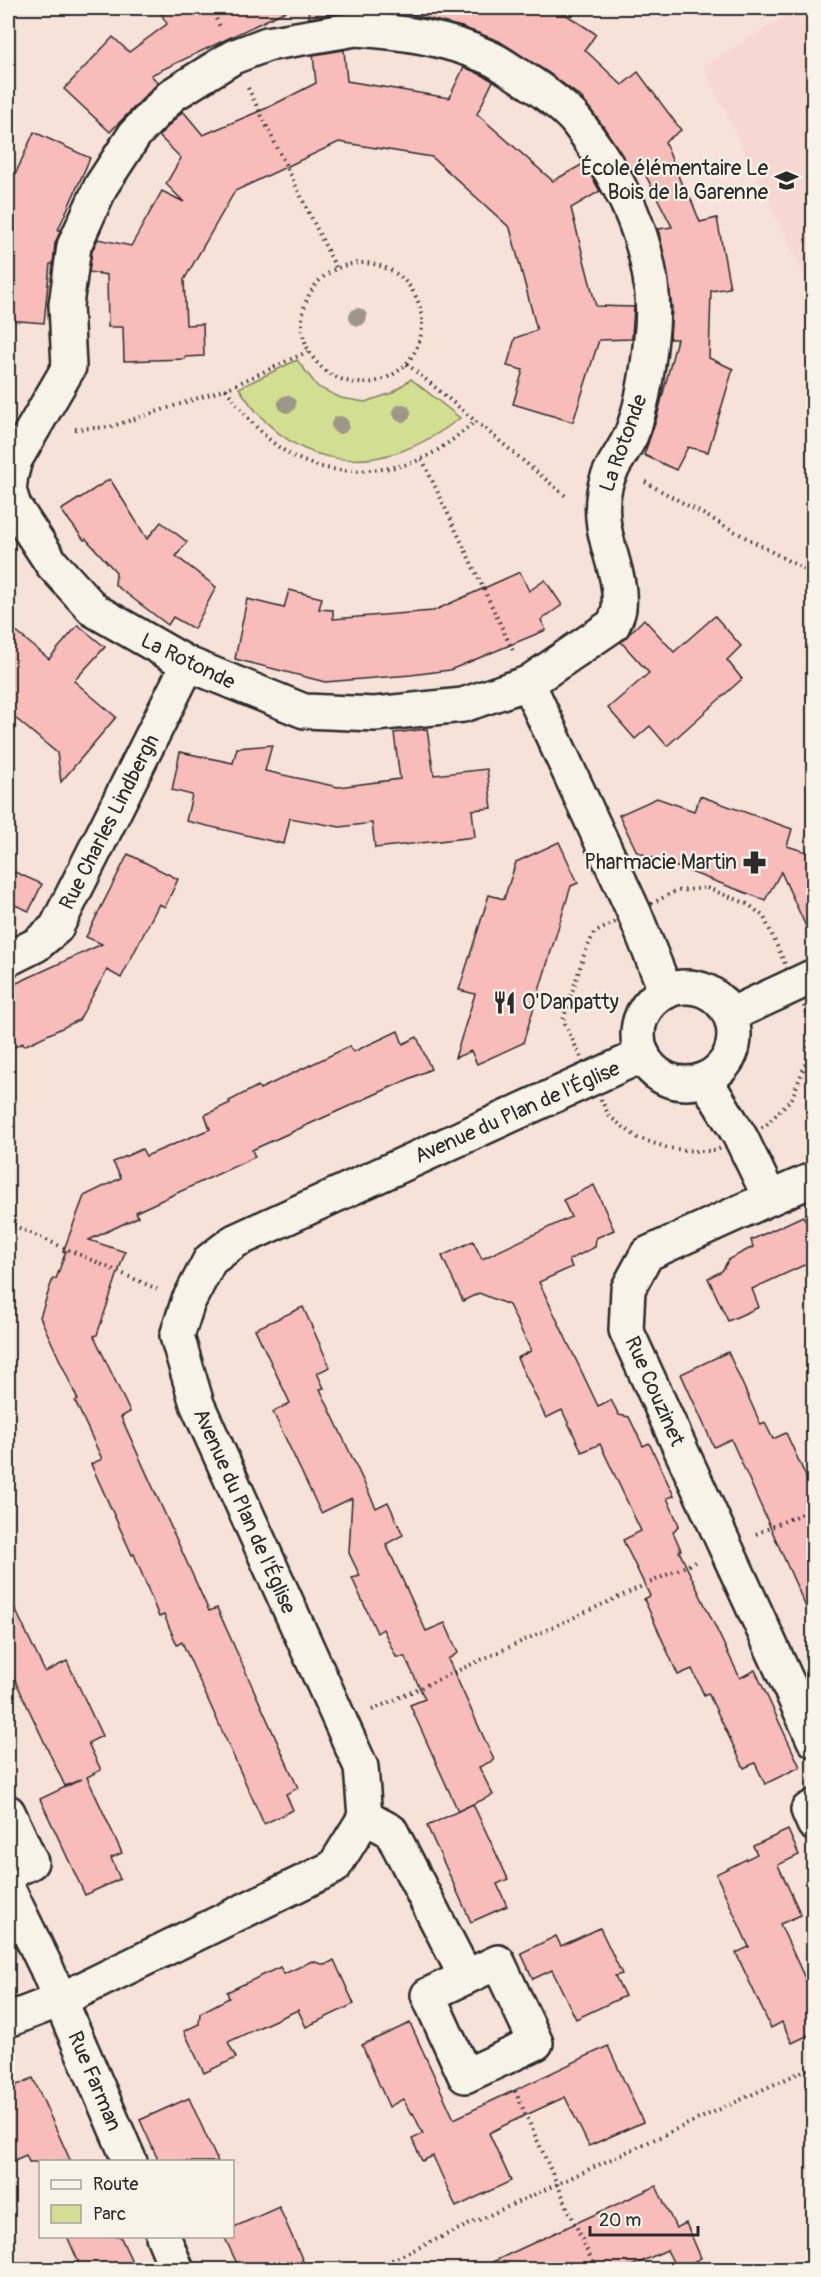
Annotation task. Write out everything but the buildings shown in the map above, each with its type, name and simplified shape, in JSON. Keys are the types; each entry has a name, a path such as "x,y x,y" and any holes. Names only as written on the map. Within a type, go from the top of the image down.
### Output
{"street":[{"name":"La Rotonde","path":"356,29 402,32 446,41 490,58 536,86 574,118 608,164 641,238 652,286 652,335 645,382 631,435 606,480 601,508 603,526 618,585 619,609 613,625 528,683 463,705 375,714 304,711 188,664 94,610 52,564 14,506 9,490 15,460 69,367 66,305 74,246 101,186 135,134 172,95 233,57 267,44 303,36 356,29"},
{"name":"Rue Charles Lindbergh","path":"8,959 36,945 56,928 188,664"},
{"path":"528,683 634,912 666,992"},
{"path":"730,1015 813,976"},
{"path":"680,987 696,988 710,993 722,1003 730,1015 734,1030 733,1045 728,1060 718,1071 705,1079 691,1083 676,1082 656,1072 643,1055 639,1041 639,1026 653,1000 666,992 680,987"},
{"name":"Avenue du Plan de l'Église","path":"365,1817 361,1767 197,1404 177,1336 188,1302 210,1260 235,1241 643,1055"},
{"path":"705,1079 741,1138 770,1198"},
{"name":"Rue Couzinet","path":"813,1179 647,1254 628,1289 626,1330 813,1740"},
{"path":"813,1807 808,1810 813,1824"},
{"path":"8,1812 31,1862 8,1873"},
{"path":"8,2020 60,2000 334,1867 365,1817 391,1831 466,1977"},
{"path":"8,1889 60,2000"},
{"path":"498,1962 536,2043 501,2060 465,2076 428,1995 498,1962"},
{"name":"Rue Farman","path":"60,2000 129,2160"},
{"path":"164,2238 177,2270"}],"path":[{"path":"211,8 336,268"},
{"path":"365,261 395,270 415,291 424,321 420,344 407,364 383,380 353,383 327,372 309,351 302,328 304,305 316,283 336,268 365,261"},
{"path":"31,432 110,427 226,389 309,351"},
{"path":"407,364 603,526"},
{"path":"226,389 248,421 274,444 298,459 325,469 357,471 391,468 422,459 450,442 476,421"},
{"path":"621,452 633,475 813,575"},
{"path":"422,459 528,683"},
{"path":"8,1223 188,1302"},
{"path":"341,1725 813,1508"},
{"path":"501,2060 596,2270"},
{"path":"370,2270 813,2066"}],"shaded area":[{"name":"École élémentaire Le Bois de la Garenne","path":"799,8 813,8 813,293 703,66"}],"green space":[{"path":"297,360 318,387 341,398 365,402 392,393 411,379 460,418 430,438 400,451 371,459 341,459 313,452 286,438 261,417 239,388"}],"place":[{"name":"École élémentaire Le Bois de la Garenne","path":"786,180"},
{"name":"Pharmacie Martin","path":"755,862"},
{"name":"O'Danpatty","path":"504,1002"}]}
